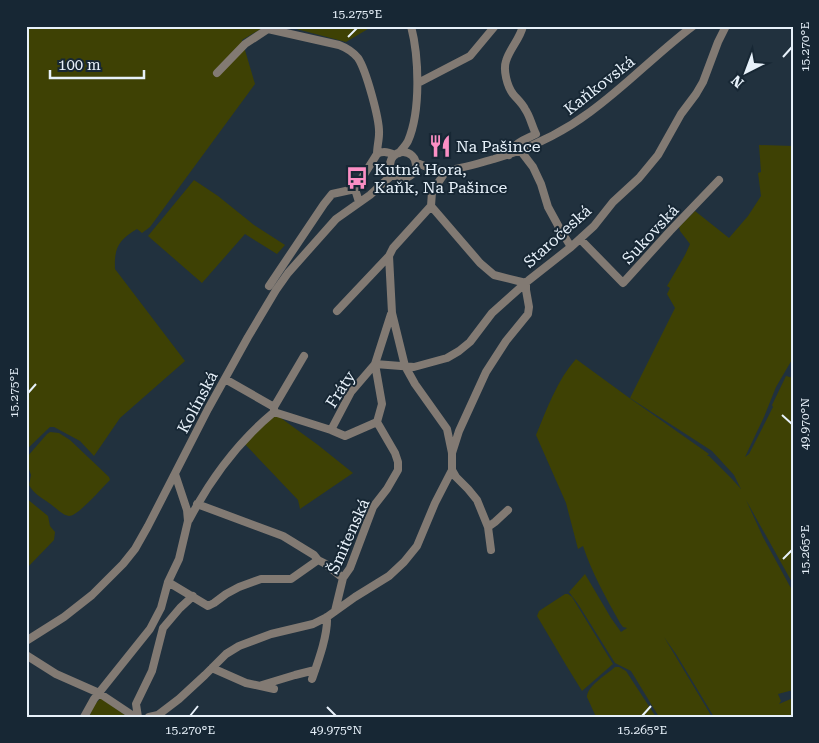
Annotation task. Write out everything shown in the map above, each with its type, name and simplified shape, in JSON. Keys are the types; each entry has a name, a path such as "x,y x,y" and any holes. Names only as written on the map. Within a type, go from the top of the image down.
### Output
{"street":[{"path":"408,142 393,157 390,164 393,174 405,179 413,175 416,167 413,156 410,154 408,142 416,109 418,83 411,26"},
{"path":"418,83 470,56 495,26"},
{"path":"509,155 512,147 536,134 522,103 512,93 507,82 504,67 509,54 521,34 523,26"},
{"name":"Kaňkovská","path":"416,167 444,170 470,166 509,155 566,128 590,113 693,26"},
{"name":"Staročeská","path":"452,454 459,431 486,372 495,356 528,314 526,283 594,226 613,202 639,178 658,155 681,114 703,82 726,26"},
{"path":"217,73 245,44 268,29 339,45 354,53 359,60 367,77 379,126 377,154 355,189 332,194 269,286"},
{"path":"520,150 533,167 541,184 548,207 571,247"},
{"path":"377,154 380,151 397,154 406,152 410,154"},
{"path":"337,311 389,256 393,248 431,206 432,192 444,174 444,170"},
{"name":"Kolínská","path":"26,642 64,617 92,595 135,549 208,409 276,290 288,273 336,218 382,185 393,174"},
{"name":"Sukovská","path":"580,239 623,283 719,180"},
{"path":"355,189 359,202"},
{"path":"431,206 480,263 494,275 526,283"},
{"path":"149,717 158,715 179,699 226,654 240,646 271,634 313,624 327,617 389,576 404,562 416,546 452,470 452,454 447,429 414,384 405,366 392,312 389,256"},
{"path":"375,364 414,367 447,358 470,342 492,313 526,283"},
{"path":"377,422 382,404 375,364 392,312"},
{"path":"84,717 98,693 150,629 161,608 168,582 179,559 188,522 197,504 209,485 241,444 274,410 304,356"},
{"name":"Fráty","path":"331,430 351,392 375,364"},
{"name":"Fráty","path":"225,379 274,410 345,436 377,422"},
{"name":"Šmitenská","path":"336,611 342,582 350,568 373,507 387,489 398,470 396,453 377,422"},
{"path":"447,429 459,431"},
{"path":"452,470 477,500 488,527 491,550"},
{"path":"175,474 187,510 188,522"},
{"path":"197,504 282,536 324,563 342,582 350,594 355,597"},
{"path":"488,527 508,510"},
{"path":"168,582 208,606 239,587 261,578 291,579 318,560"},
{"path":"137,717 136,704 152,672 163,628 193,596"},
{"path":"312,679 325,636 328,622 327,617"},
{"path":"150,629 161,635"},
{"path":"26,656 56,674 98,693 137,717"},
{"path":"212,668 234,678 274,688"},
{"path":"260,686 315,670"}],"shaded area":[{"path":"26,26 266,26 242,40 255,84 150,227 142,233 137,229 131,233 119,245 115,255 115,269 185,361 120,418 94,456 80,441 54,427 50,427 26,450"},
{"path":"285,26 373,26 346,42"},
{"path":"759,145 793,146 793,358 776,387 745,457 749,454 773,407 772,405 786,376 793,378 793,584 746,500 763,537 793,592 793,690 778,694 781,701 779,704 793,698 793,717 714,717 664,637 712,717 659,717 631,671 615,663 569,592 585,574 621,632 627,628 623,627 620,623 595,576 583,546 578,549 566,503 536,435 558,385 576,359 628,397 709,454 707,456 741,489 734,475 712,451 630,398 675,308 667,294 670,288 667,286 690,244 679,227 695,211 729,238 748,216 761,196 758,173 761,172"},
{"path":"194,180 218,196 254,225 285,245 277,254 245,234 202,283 148,236"},
{"path":"274,413 353,473 300,509 298,500 242,441"},
{"path":"50,432 59,433 70,440 110,480 73,515 69,516 61,513 38,495 29,485 31,475 27,457"},
{"path":"26,498 48,516 50,526 55,532 54,540 26,569"},
{"path":"565,594 572,597 613,664 582,691 537,616 539,611"},
{"path":"615,667 626,671 656,717 596,717 587,697 588,693 593,685"},
{"path":"101,698 128,717 89,717 94,705"}],"place":[{"name":"Na Pašince","path":"440,146"},
{"name":"Kutná Hora, Kaňk, Na Pašince","path":"357,178"}]}
